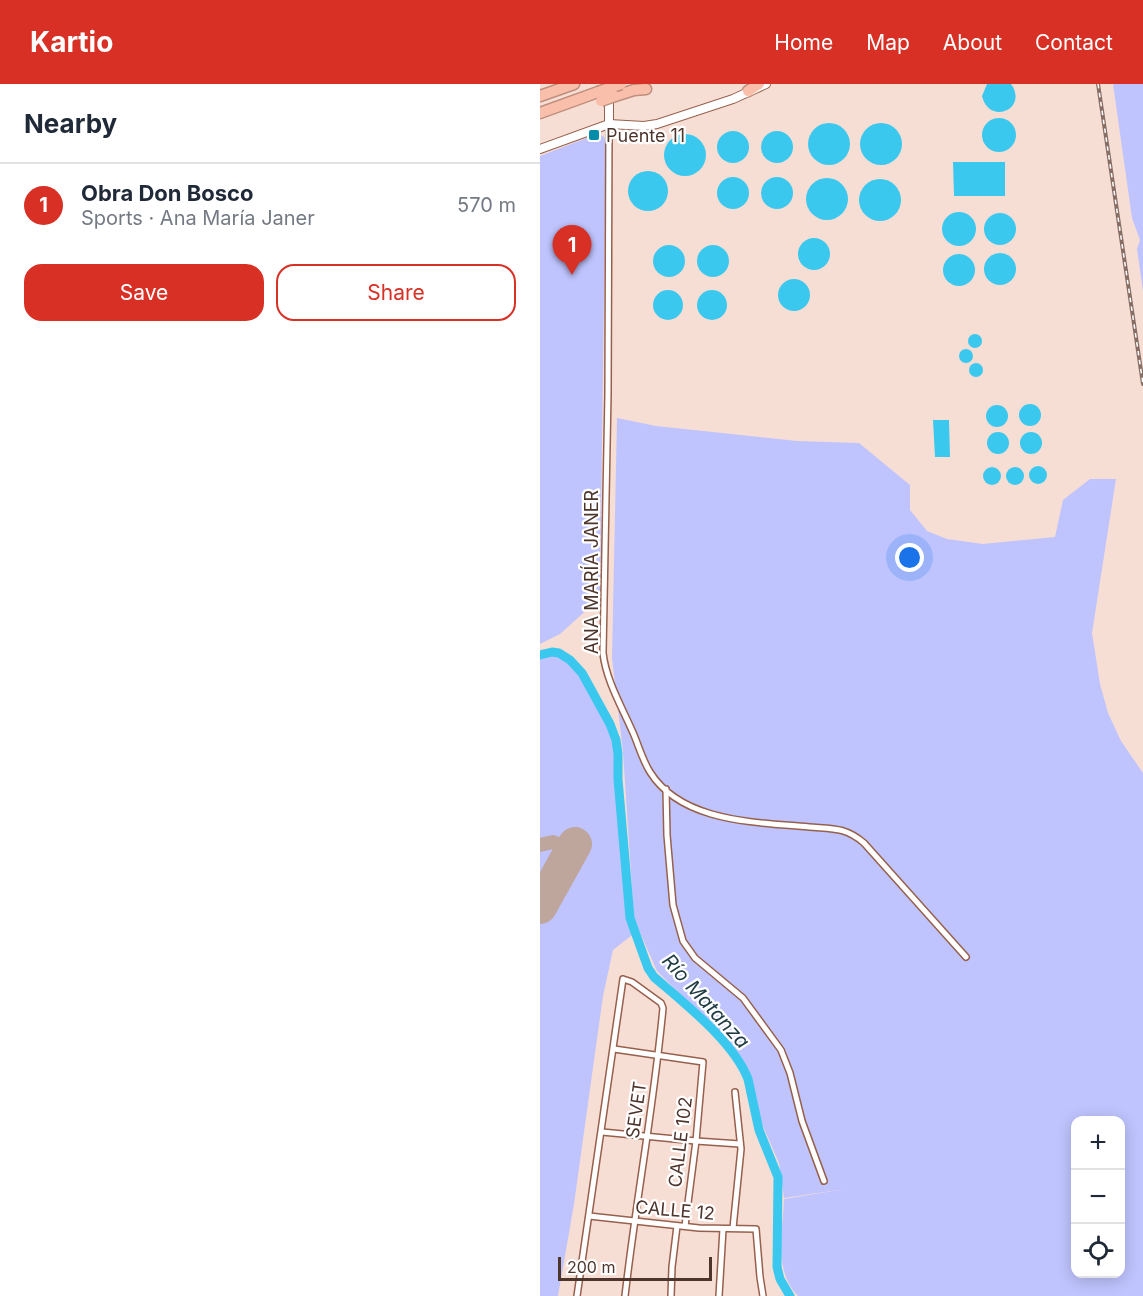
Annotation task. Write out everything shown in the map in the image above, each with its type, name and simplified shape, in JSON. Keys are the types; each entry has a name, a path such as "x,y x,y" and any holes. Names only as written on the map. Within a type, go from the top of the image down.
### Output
{"highway":[{"path":"540,96 574,84"},
{"path":"545,111 600,96 621,84"},
{"path":"748,91 759,84"},
{"path":"600,96 615,96 646,89"}],"street":[{"name":"ANA MARÍA JANER","path":"609,84 608,394 603,653 617,696 650,772 681,801 713,816 735,820 847,831 864,843 966,957"},
{"path":"540,149 609,124 644,126 657,124 766,84"},
{"path":"666,789 673,905 683,941 695,958 743,998 781,1050 790,1073 802,1121 824,1181"},
{"name":"SEVET","path":"614,1049 623,979 632,982 661,1003 663,1008 659,1055 625,1296"},
{"path":"577,1296 614,1049 659,1055"},
{"name":"CALLE 102","path":"659,1055 703,1062 685,1226"},
{"path":"733,1228 740,1144 735,1092"},
{"path":"602,1132 740,1144"},
{"name":"CALLE 12","path":"589,1216 677,1226 723,1229 755,1228 758,1231 759,1277 763,1296"},
{"path":"671,1296 677,1226"},
{"path":"718,1296 723,1229"}],"shaded area":[{"path":"987,84 1011,84 1015,93 1012,107 999,112 986,105 982,96"},
{"path":"1113,84 1143,84 1143,291 1137,249 1140,240 1132,218"},
{"path":"999,118 1011,123 1016,135 1011,147 999,152 987,147 982,135 987,123"},
{"path":"829,123 844,129 850,144 844,159 829,165 814,159 808,144 814,129"},
{"path":"881,123 889,124 896,129 901,136 901,152 896,159 889,164 881,165 873,164 866,159 861,152 860,144 861,136 866,129 873,124"},
{"path":"733,131 744,136 749,147 744,158 733,163 722,158 717,147 722,136"},
{"path":"777,131 788,136 793,147 788,158 777,163 766,158 761,147 766,136"},
{"path":"597,134 606,140 600,598 560,634 540,644 540,156"},
{"path":"685,134 700,140 706,155 700,170 685,176 670,170 664,155 670,140"},
{"path":"953,162 1005,162 1005,196 954,196"},
{"path":"648,171 656,172 662,177 667,183 667,199 662,205 656,210 648,211 640,210 634,205 629,199 628,191 629,183 634,177 640,172"},
{"path":"733,177 745,181 749,193 745,205 733,209 721,205 717,193 721,181"},
{"path":"777,177 788,182 793,193 788,204 777,209 766,204 761,193 766,182"},
{"path":"827,178 835,179 842,184 847,191 847,207 842,214 835,219 827,220 819,219 812,214 807,207 806,199 807,191 812,184 819,179"},
{"path":"880,179 888,180 895,185 900,192 900,208 895,215 888,220 880,221 872,220 865,215 860,208 859,200 860,192 865,185 872,180"},
{"path":"959,212 971,217 976,229 971,241 959,246 947,241 942,229 947,217"},
{"path":"1000,213 1011,218 1016,229 1011,240 1000,245 989,240 984,229 989,218"},
{"path":"814,238 825,243 830,254 825,265 814,270 803,265 798,254 803,243"},
{"path":"669,245 680,250 685,261 680,272 669,277 658,272 653,261 658,250"},
{"path":"713,245 724,250 729,261 724,272 713,277 702,272 697,261 702,250"},
{"path":"1000,253 1012,257 1016,269 1012,281 1000,285 988,281 984,269 988,257"},
{"path":"959,254 970,259 975,270 970,281 959,286 948,281 943,270 948,259"},
{"path":"794,279 805,284 810,295 805,306 794,311 783,306 778,295 783,284"},
{"path":"668,290 679,294 683,305 679,316 668,320 657,316 653,305 657,294"},
{"path":"712,290 723,294 727,305 723,316 712,320 701,316 697,305 701,294"},
{"path":"975,334 980,336 982,341 980,346 975,348 970,346 968,341 970,336"},
{"path":"966,349 971,351 973,356 971,361 966,363 961,361 959,356 961,351"},
{"path":"976,363 981,365 983,370 981,375 976,377 971,375 969,370 971,365"},
{"path":"1030,404 1038,407 1041,415 1038,423 1030,426 1022,423 1019,415 1022,407"},
{"path":"997,405 1005,408 1008,416 1005,424 997,427 989,424 986,416 989,408"},
{"path":"617,418 656,426 797,441 859,443 910,485 910,510 927,531 947,539 983,544 1055,537 1063,500 1090,479 1116,479 1092,633 1100,684 1108,713 1121,741 1143,773 1143,1296 798,1296 790,1286 782,1263 781,1237 784,1199 845,1189 784,1198 779,1163 762,1124 749,1073 725,1040 657,971 634,919 623,752 612,658"},
{"path":"933,420 949,420 950,457 935,457"},
{"path":"998,432 1006,435 1009,443 1006,451 998,454 990,451 987,443 990,435"},
{"path":"1031,432 1039,435 1042,443 1039,451 1031,454 1023,451 1020,443 1023,435"},
{"path":"1034,466 1042,466 1047,471 1045,482 1034,484 1029,479 1029,471"},
{"path":"988,467 996,467 1001,472 999,483 988,485 983,480 983,472"},
{"path":"1011,467 1019,467 1024,472 1022,483 1011,485 1006,480 1006,472"},
{"path":"552,652 563,657 583,676 601,704 613,732 618,755 630,918 636,932 613,950 603,996 574,1204 558,1296 540,1296 540,655"}],"waterway":[{"name":"Río Matanza","path":"540,655 559,653 570,660 582,673 610,724 618,754 618,779 630,918 648,968 654,977 720,1037 741,1065 748,1079 759,1130 778,1177 777,1267 780,1279 790,1296"}],"taxiway":[{"path":"540,845 553,842 572,849"}],"runway":[{"path":"540,907 575,844"}],"railway":[{"path":"1098,84 1143,384"}],"place":[{"name":"Puente 11","path":"594,135"},
{"name":"Obra Don Bosco","path":"572,275"}]}
